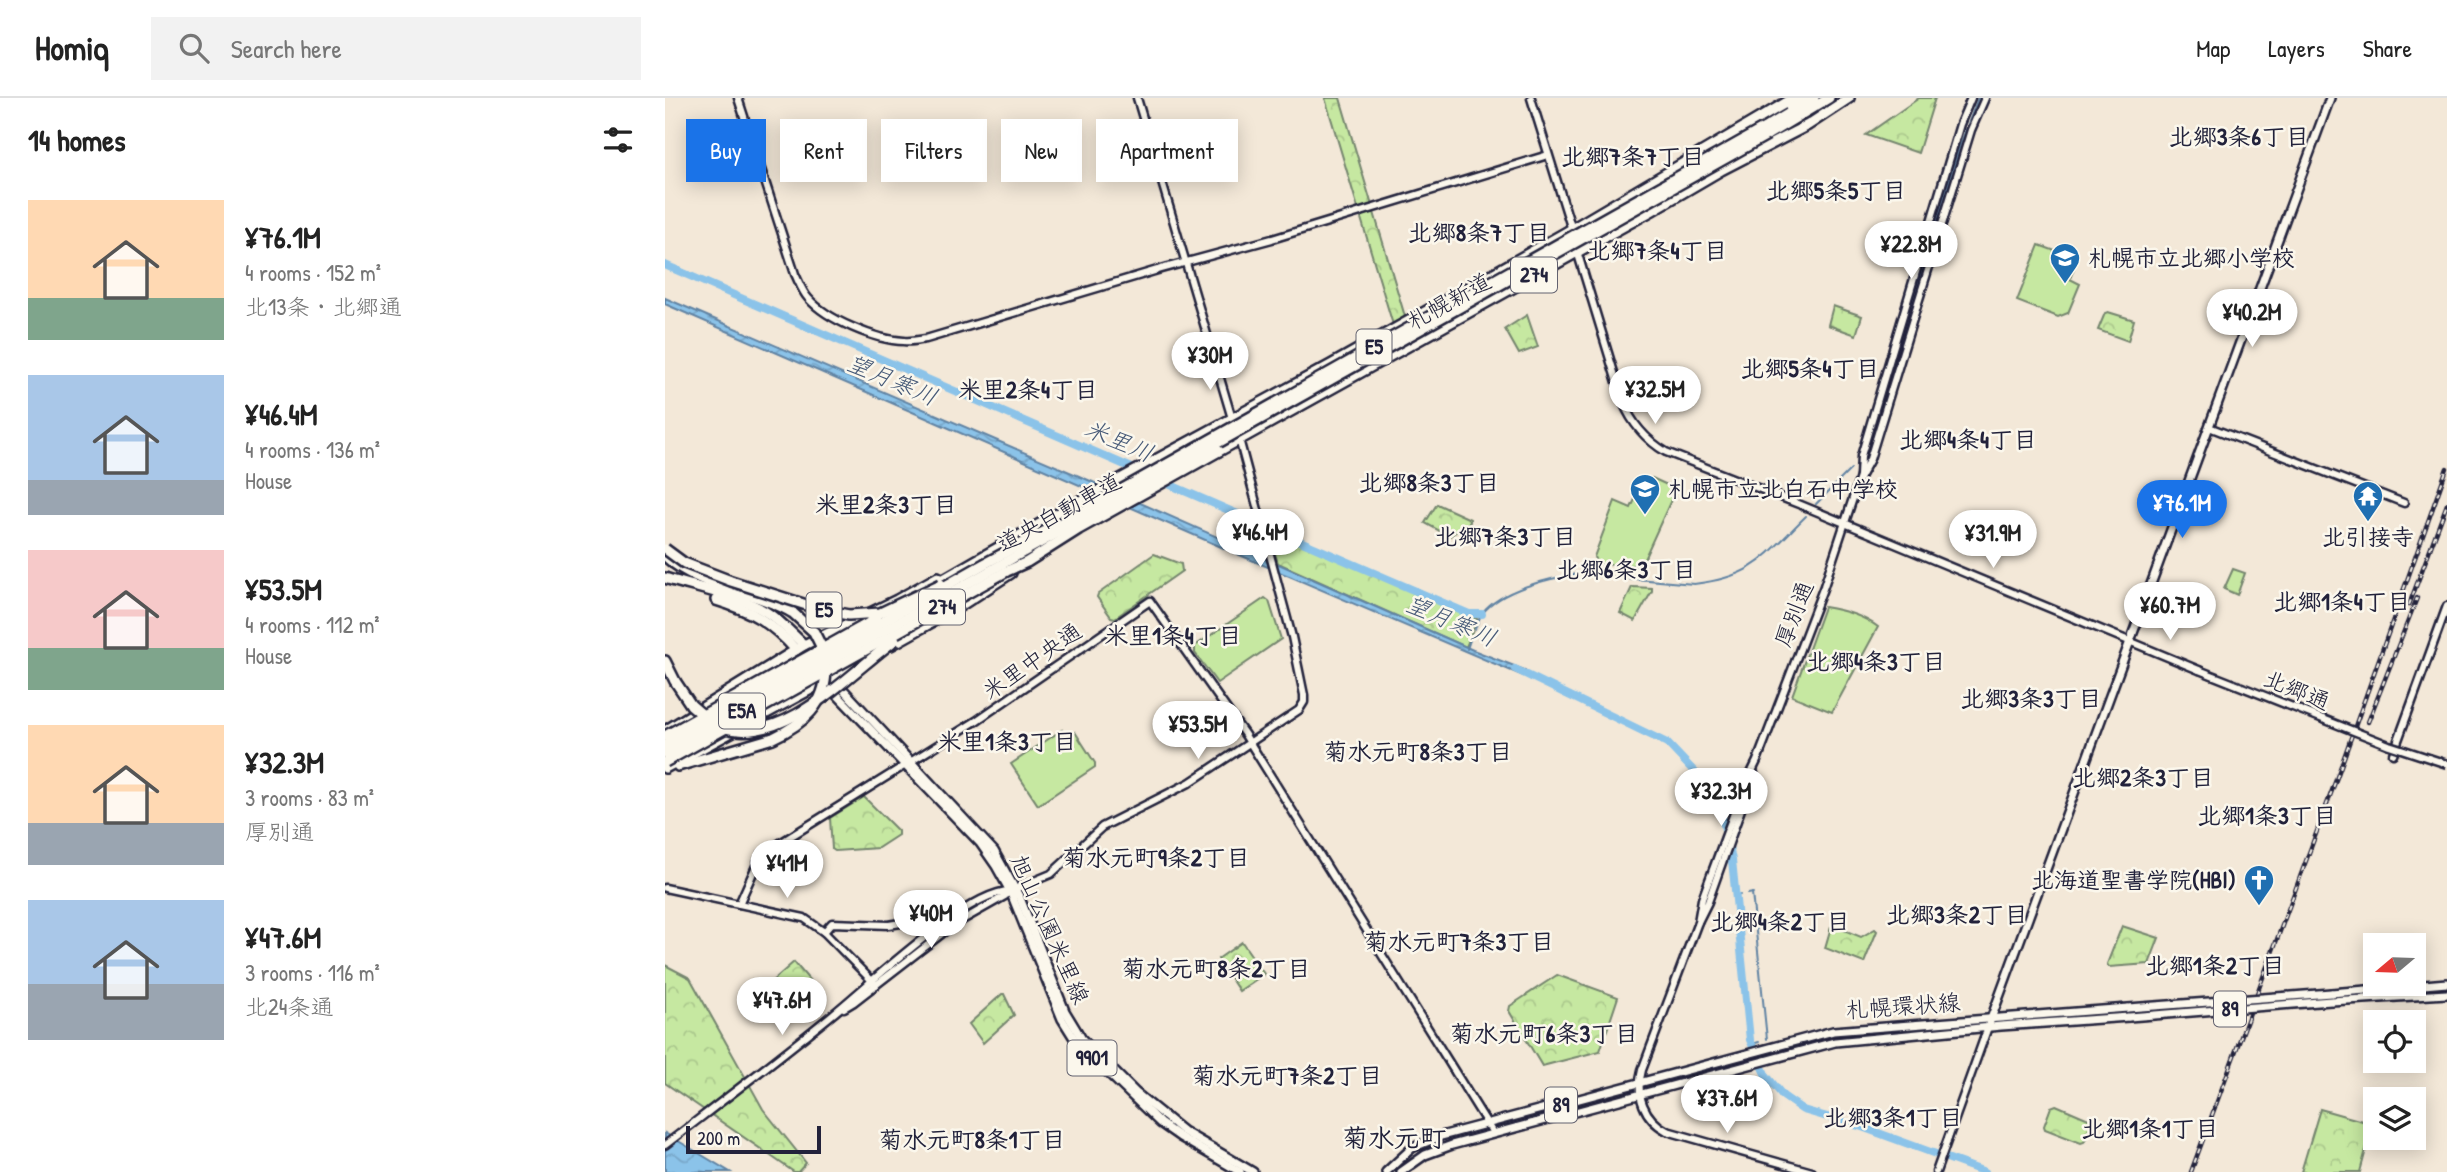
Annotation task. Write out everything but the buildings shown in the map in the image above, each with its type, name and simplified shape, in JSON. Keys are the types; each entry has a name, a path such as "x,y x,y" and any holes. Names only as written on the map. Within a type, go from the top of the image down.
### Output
{"highway":[{"name":"札幌新道","path":"665,736 1010,540 1571,229 1794,98"},
{"path":"1748,126 1776,115 1804,98"},
{"name":"道央自動車道","path":"816,665 984,564 1190,451 1814,98"},
{"name":"道央自動車道","path":"816,665 991,572 1829,98"},
{"path":"1808,125 1841,98"},
{"name":"札幌新道","path":"665,762 1027,562 1079,529 1721,170 1808,125 1849,98"},
{"path":"665,731 800,648 1010,540"},
{"name":"E5","path":"665,549 684,563 731,581 822,610 859,616 887,610 984,564"},
{"path":"665,556 692,575 756,596 793,613 807,623 820,641 826,669 824,689 818,704 801,723 773,738 665,769"},
{"path":"665,769 957,608 1027,562"},
{"name":"E5","path":"665,661 682,694 703,717 733,730 764,729 782,723 809,707 881,650 991,572"},
{"path":"665,578 743,602 765,612 787,628 800,648"},
{"path":"665,584 748,611 763,619 800,648"},
{"name":"E5A","path":"665,745 816,665"},
{"name":"E5A","path":"665,753 816,665"}],"main road":[{"path":"1988,1027 2330,98"},
{"name":"旭山公園米里線","path":"800,648 980,843 1012,889 1065,1011 1078,1034 1136,1093 1175,1125 1253,1172"},
{"name":"旭山公園米里線","path":"1012,889 1062,1019 1077,1043 1160,1123 1240,1172"},
{"name":"札幌環状線","path":"1385,1172 1403,1155 1428,1140 1844,1029 2331,997 2447,984"},
{"name":"札幌環状線","path":"2331,997 2447,994"},
{"name":"札幌環状線","path":"1401,1172 1409,1164 1433,1151 1493,1133 1835,1042 2128,1012"}],"street":[{"path":"738,98 802,289 808,298 825,313 868,333 905,342 926,339 1548,155"},
{"path":"665,1145 951,923 1005,896 1012,889 1051,874 1102,827 1189,783 1299,710 1304,702 1300,671 1265,531 1137,98"},
{"name":"北郷通","path":"1531,98 1629,418 1644,435 1666,452 2199,670 2389,745 2447,764"},
{"name":"厚別通","path":"1640,1095 1640,1083 1705,900 1751,787 1757,761 1846,524 1860,477 1861,456 1875,405 1960,124 1971,98"},
{"name":"厚別通","path":"1860,477 1868,465 1971,130 1985,98"},
{"path":"2209,427 2404,503"},
{"name":"米里中央通","path":"739,904 761,855 976,721 1150,601 1249,743 1493,1133"},
{"path":"2393,754 2447,606"},
{"path":"665,888 804,918 824,932 874,983"},
{"path":"824,932 832,923 889,925 946,915 951,923"},
{"path":"1938,1168 1988,1027"},
{"path":"1640,1095 1649,1117 1667,1131 1812,1172"}],"green space":[{"path":"1325,98 1340,98 1406,320 1393,325"},
{"path":"1919,98 1935,98 1918,153 1866,135"},
{"path":"2039,245 2077,259 2070,279 2080,284 2068,313 2058,317 2017,301"},
{"path":"1833,306 1862,316 1856,335 1828,325"},
{"path":"2105,313 2134,320 2128,341 2098,330"},
{"path":"1527,315 1538,347 1519,354 1505,329"},
{"path":"1652,478 1676,489 1641,566 1597,564 1594,557 1615,501 1631,508 1637,495 1643,503"},
{"path":"1437,504 1470,519 1470,522 1450,536 1425,523"},
{"path":"1267,529 1477,619 1466,647 1278,563"},
{"path":"1154,554 1181,564 1182,571 1115,618 1111,617 1097,597 1098,594"},
{"path":"2233,569 2245,573 2237,595 2224,589"},
{"path":"1632,587 1652,588 1635,621 1620,613"},
{"path":"1265,598 1269,601 1281,639 1217,683 1195,653 1195,646"},
{"path":"1824,607 1866,619 1878,627 1832,712 1792,696"},
{"path":"1062,730 1067,738 1075,732 1095,767 1038,805 1011,764"},
{"path":"864,797 898,831 898,835 878,848 835,851 832,849 830,818"},
{"path":"2122,926 2159,938 2149,964 2109,967 2107,964"},
{"path":"1831,927 1861,937 1875,929 1877,931 1864,963 1825,948"},
{"path":"1242,942 1264,974 1239,991 1218,959"},
{"path":"794,962 816,990 793,1008 771,982"},
{"path":"665,965 690,978 763,1109 806,1163 798,1172 794,1172 665,1083"},
{"path":"1557,975 1618,997 1600,1051 1542,1066 1509,1011 1510,1006"},
{"path":"1002,994 1014,1015 983,1043 969,1024"},
{"path":"2056,1105 2091,1120 2084,1142 2045,1129 2051,1107"},
{"path":"2320,1109 2363,1121 2363,1150 2366,1150 2360,1172 2301,1172"}],"water":[{"path":"665,298 1086,479 1473,650 1525,670 1523,676 665,304"},
{"path":"665,1133 730,1172 665,1172"}],"waterway":[{"path":"1870,443 1960,145 1978,98"},
{"name":"米里川","path":"665,265 1141,472"},
{"path":"1816,504 1851,469"},
{"name":"米里川","path":"1159,480 1469,614 1482,614"},
{"path":"1475,629 1482,614 1501,598 1553,579 1578,574 1694,584 1731,576 1745,570 1769,553 1806,516"},
{"path":"1467,649 1470,640"},
{"name":"望月寒川","path":"1515,669 1667,743 1707,785 1721,812 1732,860 1750,1040 1765,1074 1783,1096 1803,1110 1862,1127 1985,1172"},
{"path":"1752,893 1767,1039"},
{"path":"1748,894 1753,893"},
{"name":"望月寒川","path":"1735,895 1740,895"},
{"name":"望月寒川","path":"1752,1044 1759,1042"}],"railway":[{"path":"2191,1172 2337,777 2447,468"},
{"path":"2409,605 2447,504"},
{"path":"2368,722 2417,598"}],"place":[{"name":"札幌市立北郷小学校","path":"2065,285"},
{"name":"札幌市立北白石中学校","path":"1645,516"},
{"name":"北引接寺","path":"2368,523"},
{"name":"北海道聖書学院(HBI)","path":"2259,907"}],"district":[{"name":"北郷3条6丁目","path":"2239,137"},
{"name":"北郷7条7丁目","path":"1633,157"},
{"name":"北郷5条5丁目","path":"1836,191"},
{"name":"北郷8条7丁目","path":"1479,233"},
{"name":"北郷7条4丁目","path":"1657,251"},
{"name":"北郷5条4丁目","path":"1810,369"},
{"name":"米里2条4丁目","path":"1028,390"},
{"name":"北郷4条4丁目","path":"1968,440"},
{"name":"北郷8条3丁目","path":"1429,483"},
{"name":"米里2条3丁目","path":"886,505"},
{"name":"北郷7条3丁目","path":"1505,537"},
{"name":"北郷6条3丁目","path":"1626,570"},
{"name":"北郷1条4丁目","path":"2342,602"},
{"name":"米里1条4丁目","path":"1173,636"},
{"name":"北郷4条3丁目","path":"1876,662"},
{"name":"北郷3条3丁目","path":"2031,699"},
{"name":"米里1条3丁目","path":"1007,742"},
{"name":"菊水元町8条3丁目","path":"1418,752"},
{"name":"北郷2条3丁目","path":"2143,778"},
{"name":"北郷1条3丁目","path":"2267,816"},
{"name":"菊水元町9条2丁目","path":"1156,858"},
{"name":"北郷3条2丁目","path":"1957,915"},
{"name":"北郷4条2丁目","path":"1780,922"},
{"name":"菊水元町7条3丁目","path":"1459,942"},
{"name":"北郷1条2丁目","path":"2215,966"},
{"name":"菊水元町8条2丁目","path":"1216,969"},
{"name":"菊水元町6条3丁目","path":"1544,1034"},
{"name":"菊水元町7条2丁目","path":"1287,1076"},
{"name":"北郷3条1丁目","path":"1893,1118"},
{"name":"北郷1条1丁目","path":"2150,1129"},
{"name":"菊水元町","path":"1394,1138"},
{"name":"菊水元町8条1丁目","path":"972,1140"}]}
